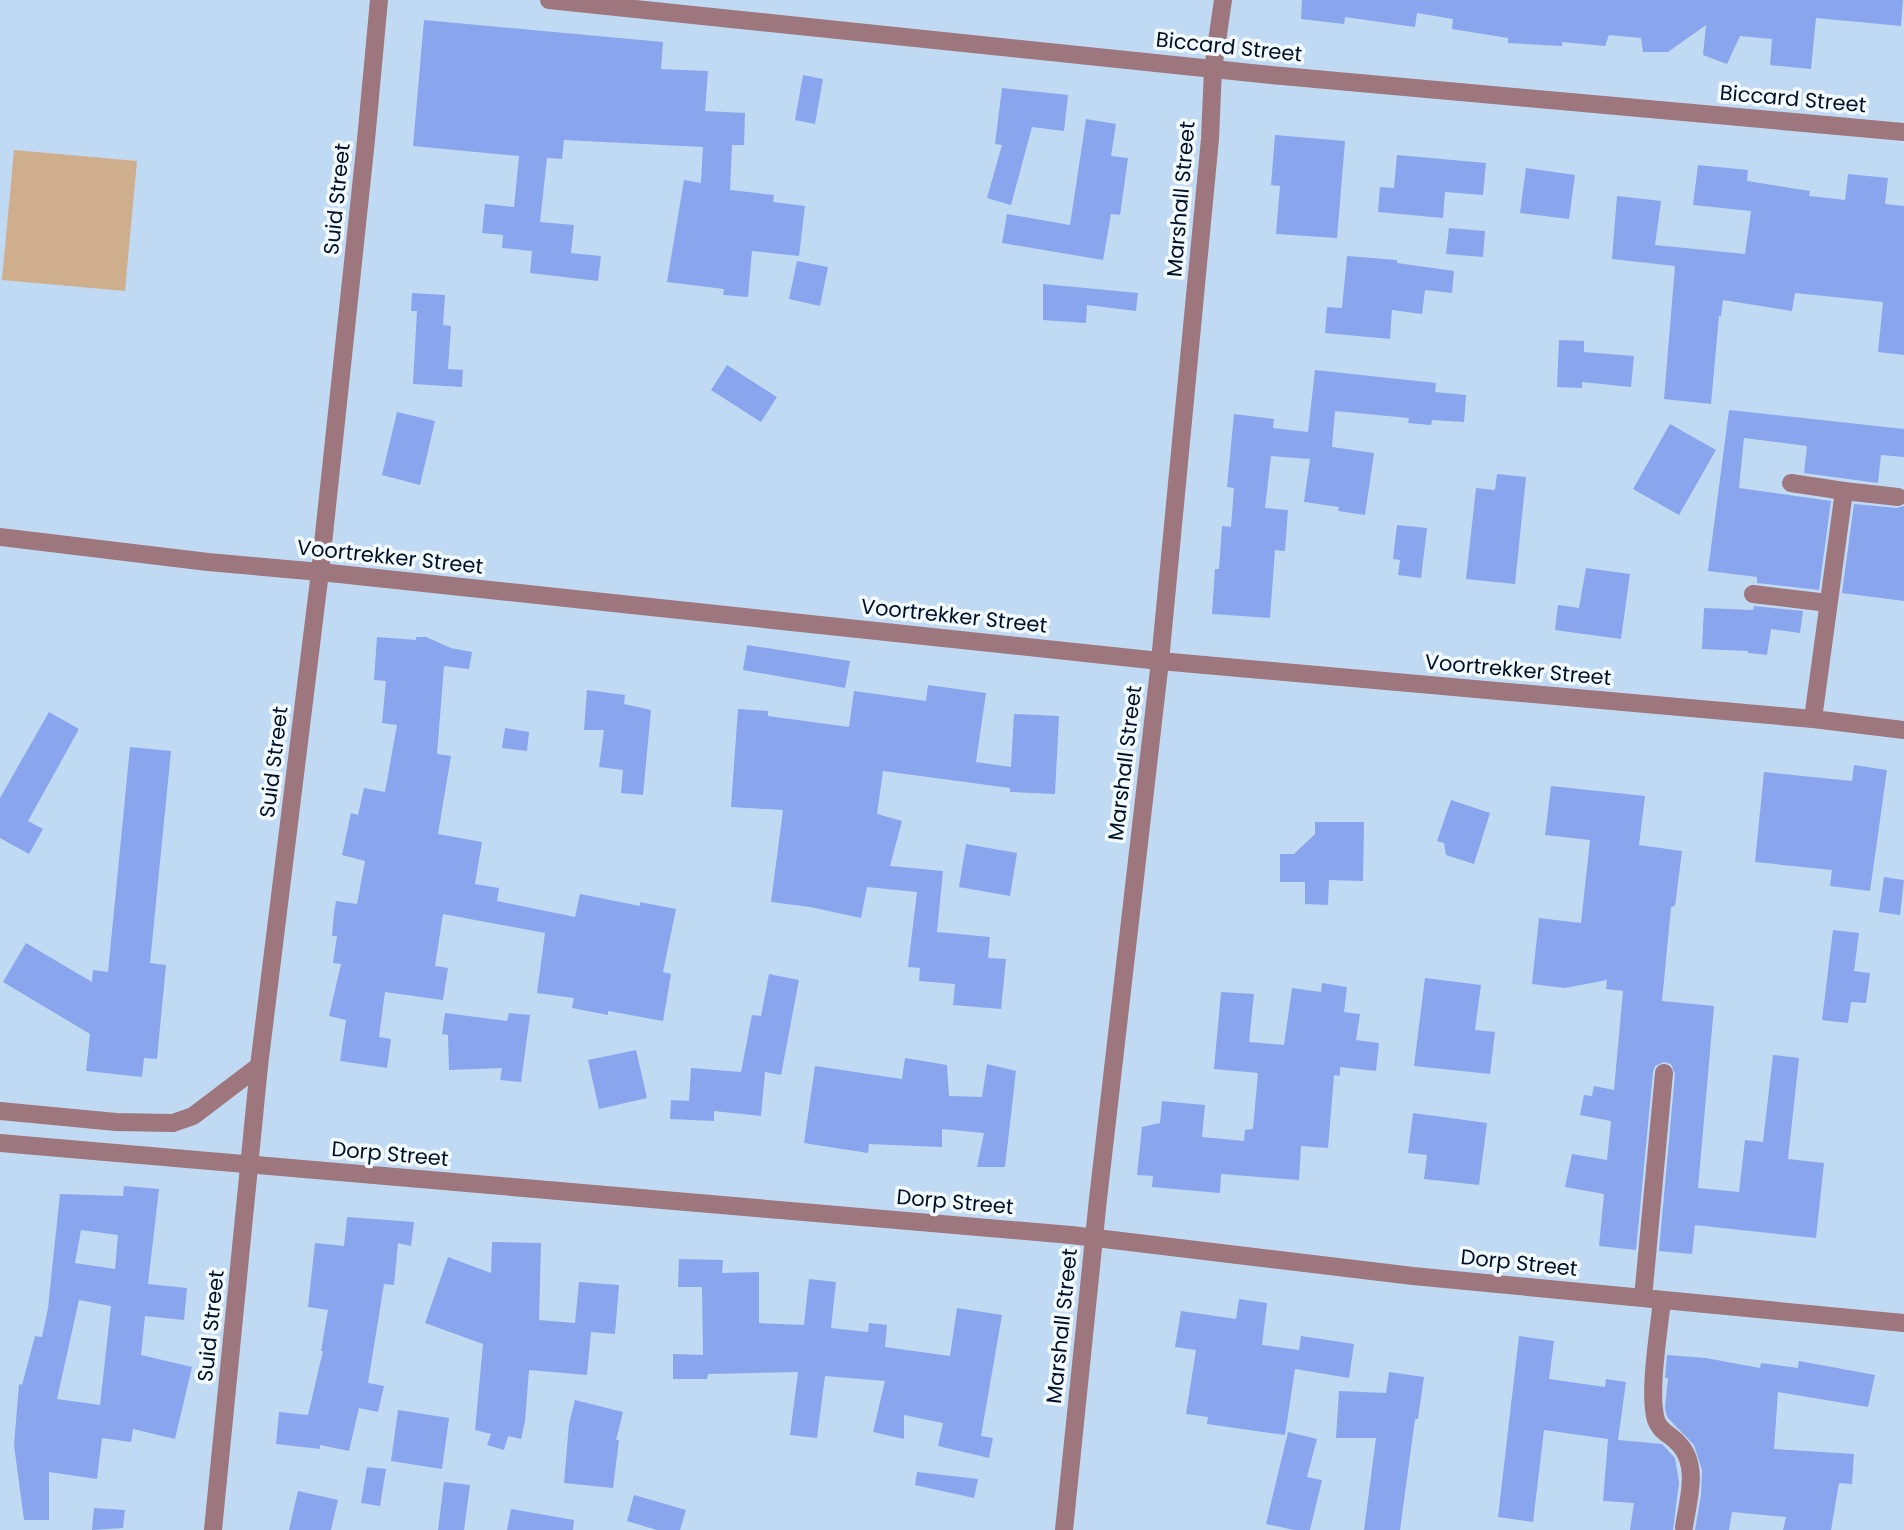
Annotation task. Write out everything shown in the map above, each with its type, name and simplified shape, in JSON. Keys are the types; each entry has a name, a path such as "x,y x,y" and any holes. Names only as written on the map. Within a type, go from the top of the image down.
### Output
{"street":[{"name":"Suid Street","path":"213,1530 259,1066 320,572 379,0"},
{"name":"Biccard Street","path":"549,0 1213,69 1904,132"},
{"name":"Marshall Street","path":"1064,1530 1094,1237 1160,661 1209,153 1213,69 1223,0"},
{"path":"1791,483 1898,497"},
{"path":"1812,719 1844,491"},
{"name":"Voortrekker Street","path":"0,537 208,562 1160,661 1812,719 1904,730"},
{"path":"1754,594 1828,603"},
{"path":"0,1111 116,1122 173,1123 193,1116 259,1066"},
{"path":"1643,1298 1664,1073"},
{"name":"Dorp Street","path":"0,1143 1094,1237 1413,1276 1904,1324"},
{"path":"1662,1300 1653,1398 1659,1428 1678,1443 1690,1463 1691,1480 1684,1527"}],"shaded area":[{"path":"14,150 137,161 125,291 2,280"}],"building":[{"path":"1302,0 1903,0 1901,26 1816,18 1811,69 1770,65 1772,39 1740,36 1727,64 1703,55 1706,25 1668,52 1643,52 1641,38 1609,35 1605,46 1562,42 1562,46 1508,43 1508,38 1452,29 1453,19 1417,13 1415,27 1345,17 1344,24 1301,19"},
{"path":"424,20 663,42 661,69 708,71 705,111 745,113 744,145 732,145 730,190 774,195 773,202 805,206 799,256 752,251 748,297 723,295 724,289 667,282 684,180 701,183 703,147 564,140 562,159 547,158 540,222 574,225 571,253 601,256 598,281 530,273 532,251 502,248 503,235 482,233 485,204 514,207 519,156 413,146"},
{"path":"803,75 823,79 815,124 795,120"},
{"path":"1002,88 1068,95 1064,131 1032,127 1011,205 987,198 1002,145 995,144"},
{"path":"1086,119 1116,124 1111,156 1128,158 1120,215 1111,214 1103,260 1002,243 1007,214 1070,225"},
{"path":"1275,135 1345,141 1337,238 1276,234 1280,186 1271,185"},
{"path":"1397,155 1486,163 1483,195 1445,192 1443,218 1378,212 1380,187 1394,188"},
{"path":"1698,165 1748,170 1747,181 1810,191 1809,196 1845,200 1848,174 1888,178 1885,204 1904,206 1904,355 1878,352 1883,302 1795,293 1792,311 1723,300 1719,316 1711,404 1664,399 1675,266 1612,259 1617,196 1661,201 1655,245 1745,254 1751,211 1693,205"},
{"path":"1526,168 1575,175 1569,219 1520,213"},
{"path":"1449,228 1485,231 1483,257 1446,254"},
{"path":"1347,256 1397,260 1397,263 1454,271 1452,293 1425,290 1422,314 1392,310 1390,339 1325,333 1327,307 1342,308"},
{"path":"797,261 828,267 820,306 789,299"},
{"path":"1043,284 1138,293 1136,311 1087,305 1086,323 1043,320"},
{"path":"412,293 445,295 443,325 451,326 448,369 463,370 462,387 413,384 417,311 411,311"},
{"path":"1559,340 1584,341 1584,352 1634,356 1631,387 1582,382 1582,388 1557,387"},
{"path":"727,365 777,397 761,422 711,390"},
{"path":"1315,370 1436,383 1435,392 1466,395 1464,422 1432,420 1431,425 1408,423 1409,418 1335,411 1332,447 1374,453 1365,515 1338,511 1339,507 1304,502 1310,459 1271,456 1265,508 1288,510 1285,551 1275,550 1270,618 1212,614 1215,569 1219,569 1222,526 1231,527 1234,488 1227,487 1234,414 1274,419 1273,428 1308,432"},
{"path":"1729,410 1904,429 1904,457 1881,455 1878,483 1804,473 1807,446 1744,438 1739,488 1831,501 1819,590 1757,583 1757,577 1708,571"},
{"path":"397,412 435,421 420,485 382,475"},
{"path":"1670,424 1716,450 1679,515 1633,489"},
{"path":"1497,474 1526,477 1515,584 1466,579 1476,488 1495,490"},
{"path":"1854,504 1897,508 1904,506 1904,601 1842,593"},
{"path":"1397,525 1427,528 1421,578 1398,575 1400,560 1393,559"},
{"path":"1586,568 1630,574 1621,639 1555,630 1558,605 1579,608"},
{"path":"1754,606 1803,611 1800,633 1771,629 1767,655 1748,651 1702,649 1704,608 1753,610"},
{"path":"377,637 416,640 416,637 426,637 451,648 472,652 469,669 444,666 437,754 451,756 438,834 482,842 475,884 499,888 497,901 575,917 580,894 640,906 640,902 676,909 663,972 671,974 663,1021 608,1011 608,1015 572,1008 574,998 537,993 545,933 443,914 435,966 448,968 443,1000 385,992 379,1037 391,1039 387,1068 340,1061 346,1020 329,1016 341,964 333,963 337,936 332,936 334,913 336,901 357,904 365,861 342,855 351,813 358,815 364,788 385,792 397,725 382,723 386,681 374,680"},
{"path":"747,645 850,661 845,688 743,670"},
{"path":"928,685 986,693 976,762 1011,767 1014,714 1059,716 1055,794 1010,792 1010,788 883,771 877,814 902,821 890,866 943,871 937,932 990,937 988,958 1006,959 1001,1009 953,1005 955,984 919,981 920,968 908,967 917,892 867,887 861,918 771,902 783,810 731,807 738,709 768,711 768,716 849,727 854,691 926,701"},
{"path":"587,690 625,695 624,704 651,710 643,795 621,793 623,770 599,767 604,730 584,730"},
{"path":"49,712 79,729 28,821 43,829 29,854 0,838 0,798"},
{"path":"505,728 529,732 527,751 502,748"},
{"path":"130,747 171,751 150,963 166,965 157,1059 144,1058 142,1077 86,1071 90,1034 3,982 26,943 92,982 93,970 108,972"},
{"path":"1854,765 1887,770 1870,891 1830,886 1832,870 1755,862 1764,772 1852,781"},
{"path":"1551,786 1645,796 1639,845 1682,851 1675,906 1671,907 1662,1001 1714,1006 1698,1188 1739,1192 1745,1140 1763,1142 1773,1055 1799,1058 1788,1159 1824,1163 1816,1238 1695,1225 1692,1254 1659,1251 1675,1074 1671,1064 1664,1062 1655,1066 1653,1072 1636,1250 1599,1246 1604,1194 1565,1187 1572,1154 1607,1160 1611,1121 1580,1115 1584,1095 1592,1096 1594,1086 1614,1090 1623,991 1606,989 1607,980 1565,988 1532,984 1539,918 1581,923 1590,840 1545,835"},
{"path":"1451,800 1490,813 1474,864 1446,855 1444,843 1437,841"},
{"path":"1315,822 1364,822 1363,881 1329,880 1328,905 1305,904 1305,882 1280,882 1280,854 1294,854 1315,834"},
{"path":"966,844 1017,853 1010,896 959,887"},
{"path":"1884,877 1904,880 1900,915 1879,912"},
{"path":"1833,930 1859,933 1854,971 1870,973 1866,1003 1851,1002 1848,1023 1822,1020"},
{"path":"769,974 799,980 781,1075 765,1072 761,1116 714,1111 714,1121 670,1119 671,1100 689,1101 691,1068 741,1072 752,1015 761,1016"},
{"path":"1425,978 1481,985 1475,1030 1495,1032 1490,1074 1414,1066"},
{"path":"1322,983 1347,987 1344,1012 1360,1014 1356,1040 1379,1043 1376,1071 1340,1067 1340,1076 1334,1075 1328,1148 1301,1146 1299,1180 1221,1174 1220,1193 1152,1187 1153,1176 1137,1175 1142,1127 1160,1123 1162,1101 1205,1105 1202,1137 1244,1141 1245,1130 1253,1129 1258,1073 1214,1069 1221,992 1254,994 1249,1042 1284,1045 1292,988 1321,992"},
{"path":"445,1013 507,1021 509,1013 530,1015 521,1082 500,1080 502,1068 449,1070 448,1035 442,1034"},
{"path":"636,1050 647,1098 599,1109 588,1060"},
{"path":"905,1058 947,1065 949,1096 982,1097 987,1064 1016,1071 1005,1167 977,1167 984,1133 942,1129 942,1147 869,1144 868,1153 804,1143 815,1066 902,1079"},
{"path":"1413,1113 1487,1123 1479,1185 1424,1179 1427,1155 1408,1153"},
{"path":"124,1186 159,1189 148,1284 187,1288 184,1320 145,1316 141,1355 192,1367 175,1439 133,1429 131,1442 102,1438 97,1479 49,1472 49,1520 24,1520 14,1445 19,1384 22,1385 35,1336 42,1337 48,1308 60,1194 123,1196","holes":["81,1230 118,1235 115,1269 75,1263","79,1300 111,1306 100,1405 57,1399"]},
{"path":"347,1217 414,1222 411,1246 398,1243 394,1285 384,1284 368,1383 384,1386 378,1412 359,1408 349,1451 320,1445 320,1449 276,1444 279,1412 308,1415 323,1351 328,1310 308,1307 315,1243 344,1246"},
{"path":"492,1242 541,1243 539,1320 575,1323 579,1282 619,1285 615,1334 591,1332 587,1375 529,1370 521,1439 508,1436 504,1450 487,1445 491,1434 475,1430 483,1344 425,1323 448,1257 491,1273"},
{"path":"679,1259 723,1260 722,1273 759,1272 759,1323 804,1325 809,1279 836,1282 831,1328 868,1332 869,1323 887,1325 885,1347 950,1356 957,1308 1002,1315 981,1436 993,1438 989,1458 938,1446 943,1423 904,1415 904,1439 873,1432 885,1381 825,1376 817,1438 790,1435 798,1372 708,1374 707,1379 673,1379 673,1354 703,1355 702,1287 678,1287"},
{"path":"1239,1299 1267,1303 1262,1345 1299,1350 1301,1336 1354,1344 1349,1378 1295,1369 1285,1435 1207,1424 1208,1417 1186,1414 1196,1350 1175,1347 1181,1311 1236,1319"},
{"path":"1519,1336 1554,1341 1549,1379 1605,1387 1606,1379 1626,1382 1618,1440 1662,1444 1675,1458 1679,1483 1673,1530 1630,1530 1634,1503 1603,1501 1608,1439 1544,1430 1533,1522 1498,1517"},
{"path":"1667,1355 1706,1358 1760,1368 1761,1363 1798,1368 1799,1361 1875,1375 1868,1407 1778,1392 1774,1449 1854,1454 1852,1484 1839,1483 1831,1530 1783,1530 1786,1517 1732,1512 1729,1530 1695,1530 1702,1470 1694,1445 1667,1417"},
{"path":"1389,1372 1424,1377 1418,1419 1415,1419 1400,1530 1364,1530 1376,1438 1336,1438 1339,1391 1386,1393"},
{"path":"575,1400 623,1412 616,1440 619,1440 613,1488 564,1483 569,1424"},
{"path":"398,1410 449,1418 442,1469 391,1461"},
{"path":"1288,1432 1317,1439 1307,1477 1322,1480 1310,1530 1294,1530 1266,1524"},
{"path":"367,1467 386,1469 380,1506 361,1503"},
{"path":"917,1472 978,1479 974,1498 915,1485"},
{"path":"444,1482 470,1485 464,1530 438,1530"},
{"path":"298,1491 338,1500 331,1530 289,1530"},
{"path":"634,1495 686,1510 680,1530 657,1530 627,1521"},
{"path":"94,1508 125,1510 123,1528 92,1530"},
{"path":"511,1509 574,1520 573,1530 507,1530"}]}
